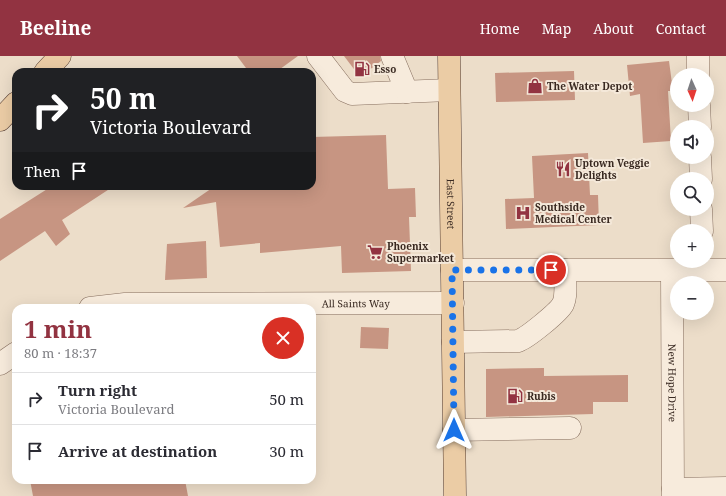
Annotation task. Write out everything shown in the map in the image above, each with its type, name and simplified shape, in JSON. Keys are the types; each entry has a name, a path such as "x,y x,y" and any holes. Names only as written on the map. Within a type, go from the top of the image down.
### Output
{"main road":[{"path":"49,68 60,56"},
{"name":"East Street","path":"449,56 455,496"},
{"path":"0,120 12,107"}],"street":[{"path":"318,56 345,91 352,94 449,90"},
{"path":"392,56 407,92"},
{"path":"698,56 698,68"},
{"path":"452,270 672,271 690,268"},
{"path":"714,268 726,270"},
{"path":"453,342 518,341 526,338 563,306 565,297 566,270"},
{"name":"New Hope Drive","path":"672,271 673,493"},
{"name":"All Saints Way","path":"125,304 453,303"},
{"path":"0,364 12,356"},
{"path":"454,430 570,428"},
{"path":"673,493 726,488"}],"building":[{"path":"237,56 298,56 282,68 246,68"},
{"name":"Esso","path":"344,56 380,56 381,61 360,77"},
{"path":"669,61 670,91 668,91 670,141 643,143 640,94 630,96 627,65"},
{"path":"574,71 575,100 496,102 495,73"},
{"path":"386,135 388,189 415,188 416,217 409,217 411,271 342,273 341,246 260,253 260,243 220,247 216,202 183,208 209,190 316,190 316,137"},
{"path":"588,153 590,195 598,195 599,225 506,229 505,199 534,198 532,156"},
{"path":"46,190 108,190 62,220 70,234 56,246 45,231 0,261 0,219"},
{"path":"206,241 207,278 165,280 167,244"},
{"path":"361,327 389,328 388,349 360,348"},
{"path":"544,368 544,376 628,375 628,402 593,402 593,414 486,417 486,369"},
{"path":"31,484 186,484 188,496 33,496"}],"place":[{"name":"Esso","path":"362,69"},
{"name":"The Water Depot","path":"535,86"},
{"name":"Uptown Veggie Delights","path":"563,169"},
{"name":"Southside Medical Center","path":"523,213"},
{"name":"Phoenix Supermarket","path":"375,252"},
{"name":"Rubis","path":"515,396"}],"route":[{"path":"454,430 452,270 551,270"}]}
